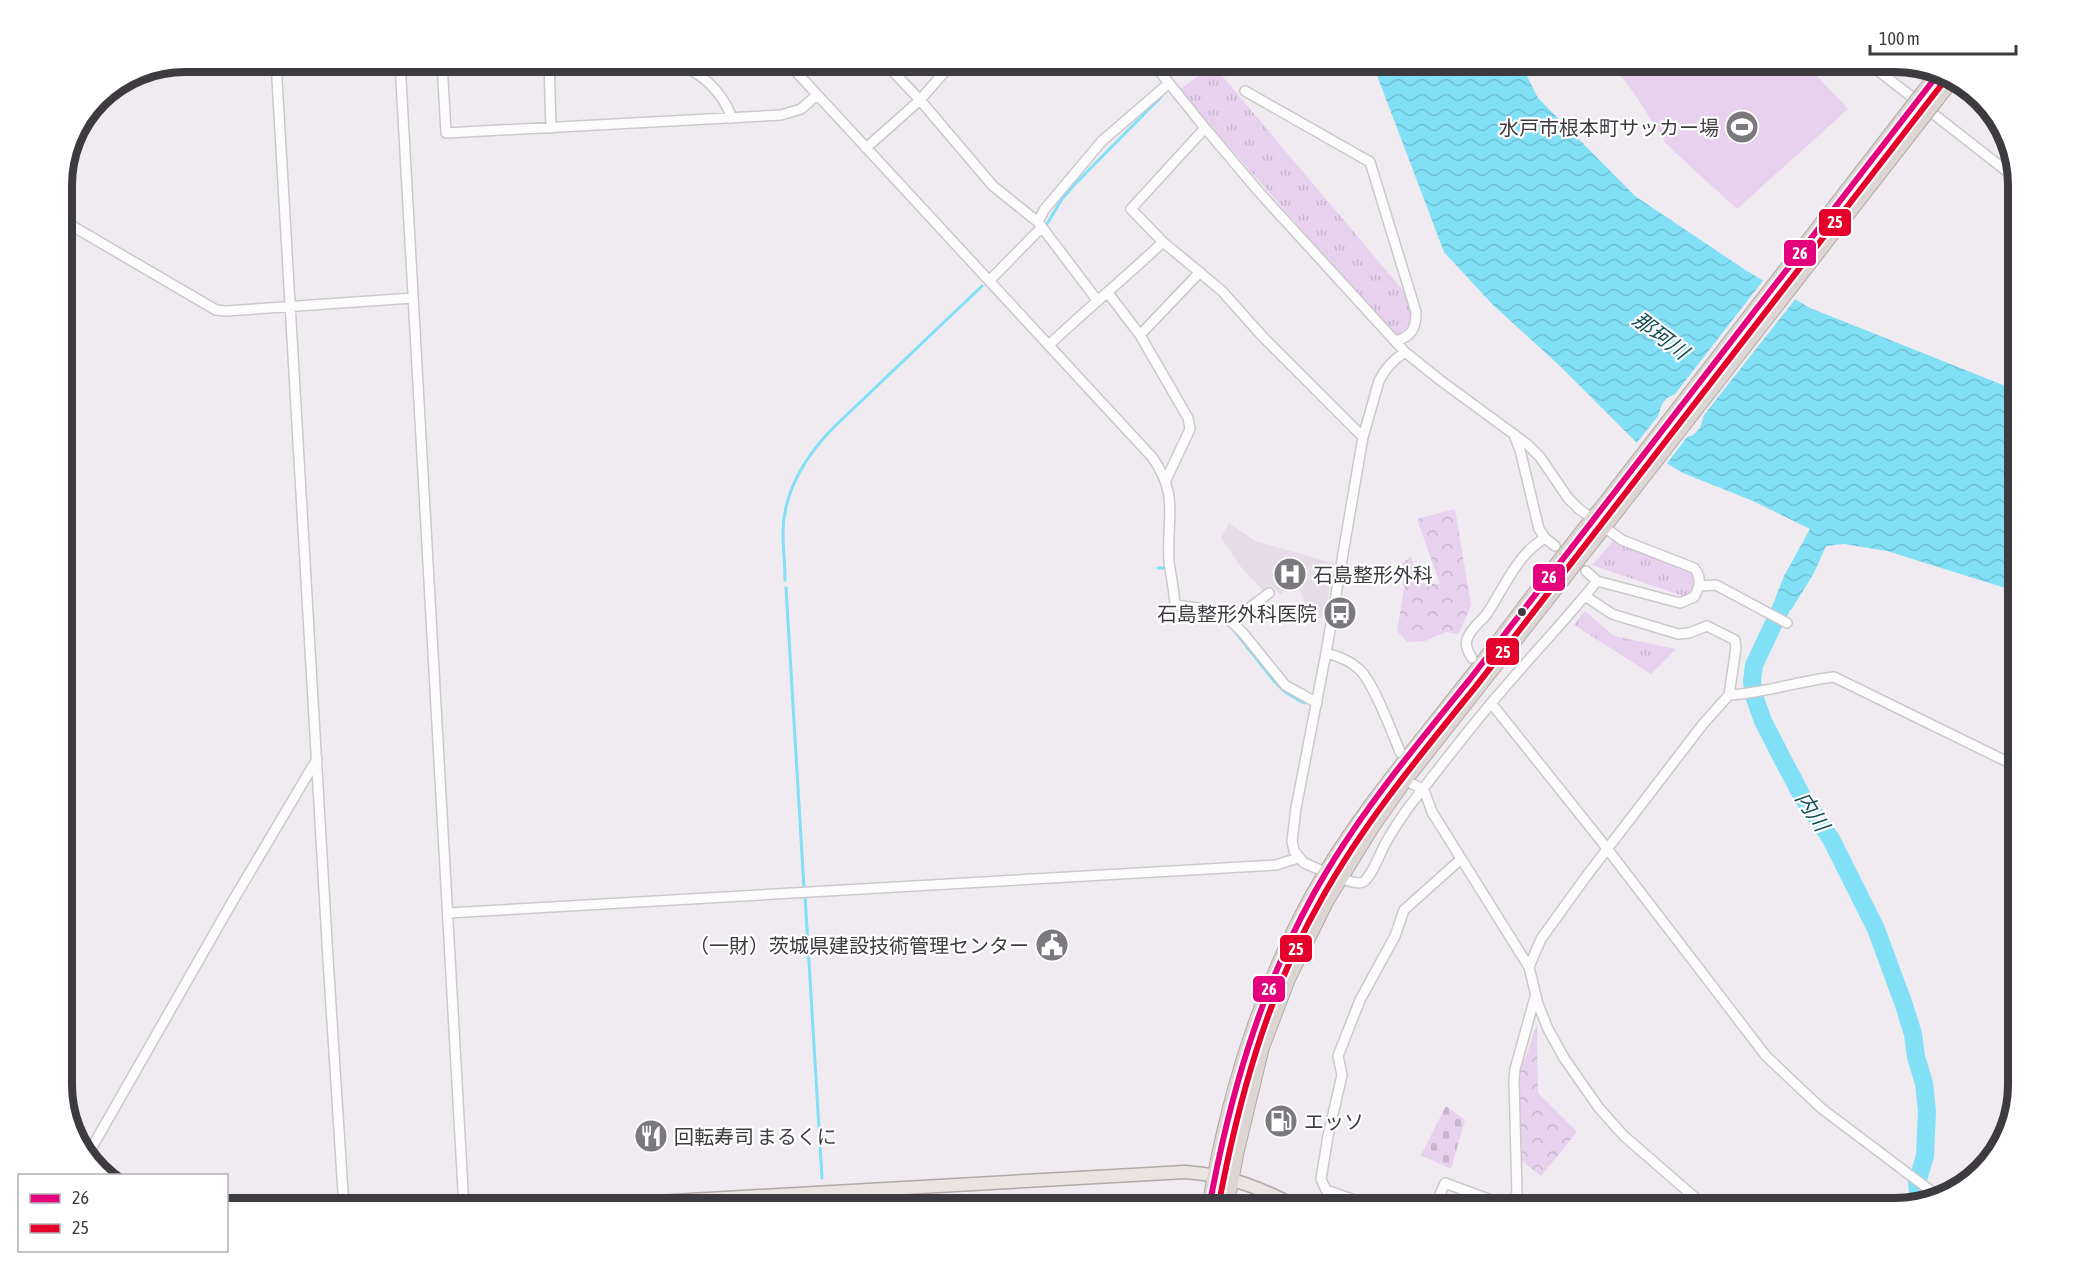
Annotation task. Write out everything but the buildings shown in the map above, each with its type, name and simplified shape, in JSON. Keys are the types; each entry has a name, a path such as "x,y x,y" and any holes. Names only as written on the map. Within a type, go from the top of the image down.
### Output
{"highway":[{"path":"1211,1198 1237,1082 1261,1007 1286,948 1313,895 1334,875 1405,780 1605,526 1613,505 1934,79"},
{"path":"1228,1198 1253,1082 1275,1010 1334,875 1405,758 1470,679 1593,518 1613,505 1948,85"}],"main road":[{"path":"736,1198 1175,1172 1232,1178 1255,1186 1275,1198"}],"street":[{"path":"277,72 343,1198"},
{"path":"400,72 463,1198"},
{"path":"442,72 446,133 781,115 808,104 817,95"},
{"path":"549,72 551,128"},
{"path":"695,72 709,82 728,106 732,118"},
{"path":"796,72 1050,344 1152,457 1166,480 1170,493 1169,561 1175,605 1221,611 1285,685 1317,703"},
{"path":"893,72 993,186 1039,225 1096,300"},
{"path":"866,148 920,100 944,72"},
{"path":"1159,72 1259,192 1413,360 1527,444 1573,504 1622,540 1694,568 1699,575 1699,586 1694,597 1680,603 1597,581 1586,571"},
{"path":"1880,72 2007,172"},
{"path":"990,280 1039,225 1044,210 1102,141 1168,84"},
{"path":"1245,91 1370,162 1416,312 1416,326 1412,333 1395,341"},
{"path":"1205,128 1131,209 1163,242 1222,291 1263,337 1363,437"},
{"path":"72,226 216,310 413,298"},
{"path":"1050,344 1096,300 1108,293 1163,242"},
{"path":"1140,335 1200,272"},
{"path":"1108,293 1140,335 1188,418 1190,429 1166,480"},
{"path":"1405,351 1383,372 1363,437 1293,829 1294,851 1298,858 1357,884 1364,881 1408,808 1424,790 1459,741 1597,581"},
{"path":"1513,433 1520,450 1536,518 1545,538 1555,546"},
{"path":"1472,658 1467,650 1467,638 1486,615 1508,578 1534,544 1545,538"},
{"path":"1699,586 1716,585 1786,623"},
{"path":"1231,622 1269,593"},
{"path":"1529,967 1541,939 1607,848 1702,724 1729,695 1736,648 1735,640 1707,626 1689,633 1678,634 1612,614 1585,596"},
{"path":"1326,653 1360,670 1368,681 1400,752 1405,758"},
{"path":"1729,695 1763,691 1834,677 2008,762"},
{"path":"1491,703 1607,848 1766,1056 1821,1108 1932,1191"},
{"path":"91,1148 225,914 317,759"},
{"path":"1405,780 1424,790 1432,812 1529,967 1538,1004 1548,1029 1564,1058 1599,1108 1624,1136 1694,1198"},
{"path":"448,913 1276,865 1298,858"},
{"path":"1347,1198 1326,1190 1321,1179 1342,1075 1338,1056 1360,999 1395,936 1404,910 1461,859"},
{"path":"1514,1198 1517,1195 1515,1069 1536,993"},
{"path":"1439,1198 1445,1183 1486,1198"}],"shaded area":[{"name":"石島整形外科","path":"1229,523 1255,541 1334,563 1324,619 1310,616 1296,581 1280,595 1273,587 1265,593 1241,567 1221,538"}],"green space":[{"path":"1203,72 1219,72 1406,294 1413,322 1396,337 1179,90"},
{"name":"水戸市根本町サッカー場","path":"1618,72 1813,72 1848,109 1737,209 1667,145"},
{"path":"1455,509 1471,605 1459,634 1446,632 1425,641 1408,642 1397,631 1404,588 1402,563 1411,557 1420,583 1440,584 1417,519"},
{"path":"1614,540 1686,568 1693,575 1694,585 1691,593 1683,596 1592,565"},
{"path":"1585,611 1614,636 1676,649 1651,674 1574,625"},
{"path":"1537,1024 1538,1093 1577,1132 1541,1176 1522,1161 1519,1067 1527,1054"},
{"path":"1446,1106 1465,1120 1451,1169 1421,1155"}],"water":[{"name":"那珂川","path":"1376,72 1525,72 1538,98 1635,196 1747,271 1810,308 2008,387 2008,589 1887,551 1844,544 1826,546 1814,573 1791,610 1775,599 1784,576 1810,529 1753,501 1683,473 1643,449 1560,366 1494,306 1444,252"}],"pier":[{"path":"1765,278 1797,297 1704,415 1700,428 1687,437 1665,466 1635,445 1658,416 1662,404 1675,394"}],"waterway":[{"path":"1047,224 1062,199 1074,185 1161,97"},
{"path":"785,580 783,539 787,503 798,475 814,450 834,427 982,286"},
{"path":"1158,568 1167,568 1167,570"},
{"path":"786,588 804,888"},
{"name":"内川","path":"1783,604 1754,665 1752,681 1754,696 1763,721 1783,760 1802,796 1831,839 1876,929 1904,1005 1924,1083 1927,1111 1925,1156 1917,1183 1918,1195"},
{"path":"1202,613 1218,616 1228,625"},
{"path":"1233,629 1274,681 1285,692 1304,703"},
{"path":"805,896 822,1178"}],"transit line":[{"name":"26","path":"1211,1198 1236,1087 1262,1008 1294,932 1313,895 1348,838 1407,757 1470,679 1934,79"},
{"name":"25","path":"1220,1198 1245,1088 1270,1010 1303,934 1322,898 1357,842 1415,762 1943,83"}],"place":[{"name":"水戸市根本町サッカー場","path":"1742,127"},
{"name":"石島整形外科","path":"1290,574"},
{"name":"石島整形外科医院","path":"1340,613"},
{"name":"（一財）茨城県建設技術管理センター","path":"1052,945"},
{"name":"エッソ","path":"1281,1121"},
{"name":"回転寿司 まるくに","path":"651,1136"}]}
